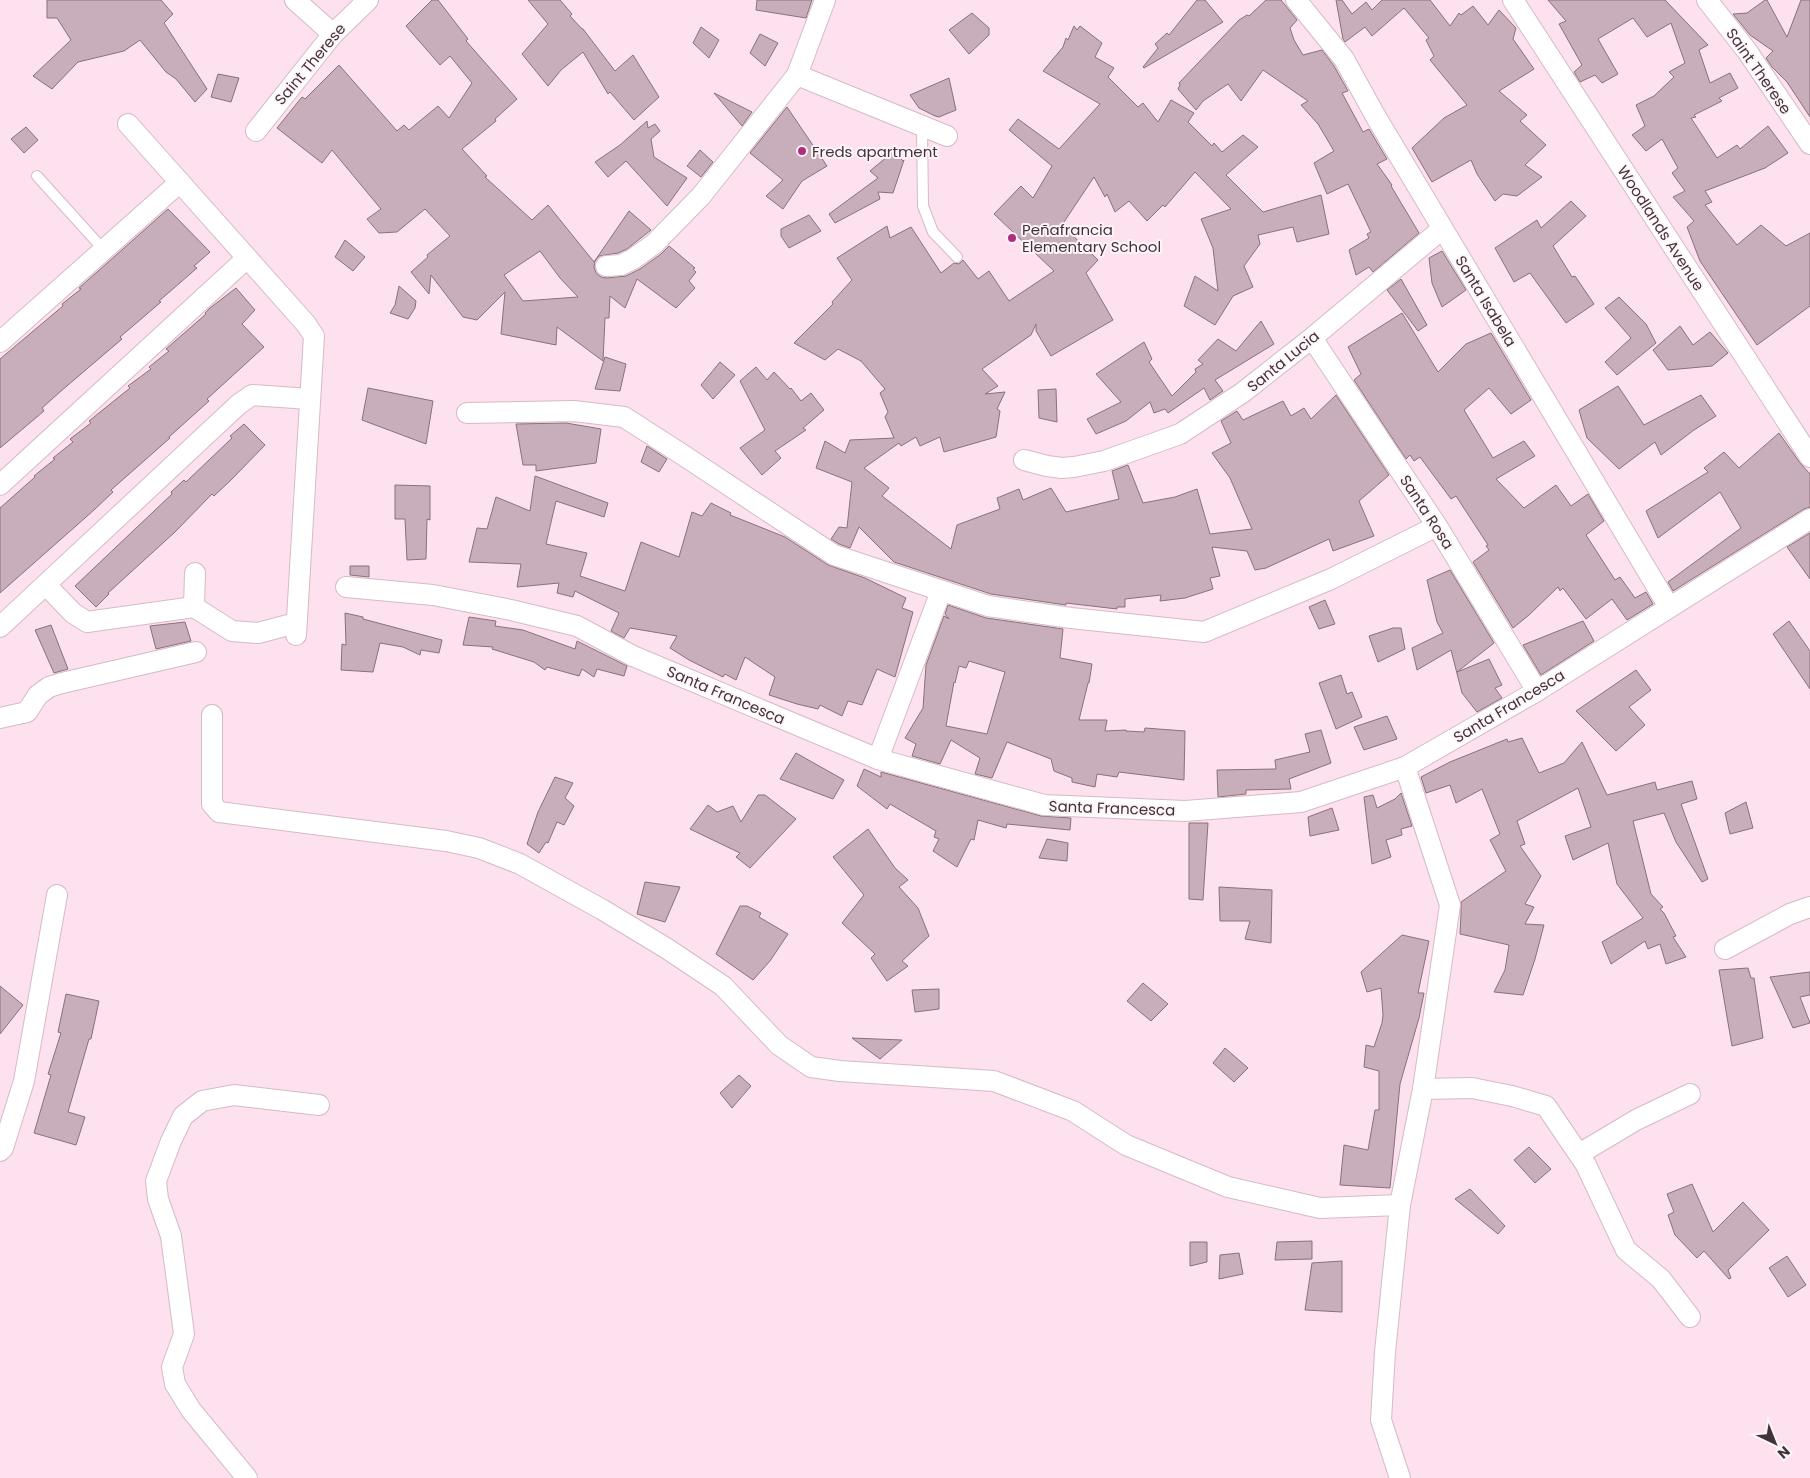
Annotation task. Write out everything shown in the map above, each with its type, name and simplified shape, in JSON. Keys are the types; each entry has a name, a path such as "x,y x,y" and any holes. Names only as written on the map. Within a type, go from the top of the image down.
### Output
{"street":[{"path":"295,0 333,34"},
{"name":"Saint Therese","path":"256,131 333,34 368,0"},
{"path":"606,266 620,265 634,259 654,244 701,196 797,75 825,0"},
{"name":"Woodlands Avenue","path":"1513,0 1810,457"},
{"name":"Saint Therese","path":"1707,0 1747,51 1810,144"},
{"name":"Santa Isabela","path":"1305,3 1344,59 1442,229 1669,607"},
{"path":"797,75 947,136"},
{"path":"46,584 73,613 87,622 194,606 232,631 258,633 296,629 314,336 306,324 246,259 128,124"},
{"path":"0,342 180,182"},
{"name":"Santa Lucia","path":"1024,460 1062,468 1104,460 1180,434 1242,393 1312,338 1442,229"},
{"path":"0,485 246,259"},
{"name":"Santa Rosa","path":"1312,338 1437,526 1537,691"},
{"path":"0,627 239,404 252,395 309,399"},
{"path":"467,413 574,411 624,417 834,555 988,606 1071,618 1204,632 1330,579 1437,526"},
{"name":"Santa Francesca","path":"346,588 433,594 577,626 633,656 878,759 1044,806 1185,811 1301,802 1405,768 1537,691 1810,519"},
{"path":"194,606 195,573"},
{"path":"878,759 941,591"},
{"path":"0,718 27,712 38,695 49,687 196,652"},
{"path":"212,715 212,804 219,812 446,841 479,848 520,864 603,910 666,948 723,986 779,1046 811,1067 840,1072 994,1081 1073,1111 1126,1145 1228,1186 1320,1208 1400,1204"},
{"path":"1400,1478 1381,1420 1385,1352 1400,1204 1424,1089 1450,905 1405,768"},
{"path":"0,1151 3,1148 24,1081 57,895"},
{"path":"1725,948 1790,914 1810,907"},
{"path":"1424,1089 1472,1088 1546,1106 1586,1166 1626,1250 1661,1279 1690,1317"},
{"path":"1579,1154 1636,1120 1690,1094"},
{"path":"247,1478 191,1410 174,1384 172,1367 184,1334 171,1236 158,1198 156,1181 183,1116 202,1101 234,1095 319,1105"}],"lane":[{"path":"922,126 923,206 933,232 956,257"},
{"path":"37,176 103,249"}],"building":[{"path":"47,0 161,0 173,14 164,23 207,89 195,102 176,79 166,72 140,40 124,51 78,62 52,89 33,76 71,40 57,18 47,18"},
{"path":"432,0 438,0 468,39 466,41 517,99 495,119 496,121 462,149 487,176 485,177 532,220 548,205 594,262 629,211 651,230 627,249 618,253 599,256 595,261 596,273 601,277 607,278 626,276 640,269 669,246 695,268 693,269 696,272 689,281 695,288 676,308 637,279 625,308 610,296 609,318 605,318 603,361 557,327 556,345 501,334 505,292 477,320 463,317 431,275 429,294 411,272 428,257 427,255 450,236 425,209 397,232 379,233 367,219 381,209 332,150 322,163 277,128 302,97 305,99 339,65 397,131 404,125 409,130 438,106 449,118 472,83 450,56 440,65 406,26","holes":["540,251 560,278 578,297 523,301 504,275"]},
{"path":"528,0 560,0 572,14 570,16 583,29 615,71 633,55 659,97 634,120 610,92 608,94 583,52 561,70 548,86 522,54 548,24"},
{"path":"757,0 812,0 806,18 756,10"},
{"path":"1197,0 1205,0 1223,22 1144,68 1158,48 1155,44 1167,33 1169,35"},
{"path":"1266,0 1281,0 1297,20 1290,28 1294,40 1303,55 1322,50 1334,66 1348,91 1342,93 1363,132 1369,129 1387,159 1377,164 1392,185 1419,233 1373,272 1369,267 1356,275 1349,250 1369,238 1367,234 1371,232 1348,184 1327,194 1314,163 1334,151 1318,124 1301,105 1308,101 1263,70 1241,101 1228,84 1203,101 1196,110 1178,89 1179,83 1239,20 1247,15 1249,16"},
{"path":"1336,0 1342,0 1352,14 1366,2 1372,10 1382,0 1430,0 1450,26 1459,13 1461,15 1473,6 1488,25 1499,10 1516,28 1513,39 1534,69 1499,91 1527,115 1520,121 1546,145 1525,165 1542,177 1517,196 1503,194 1495,201 1477,174 1471,160 1432,182 1412,148 1444,118 1467,105 1430,60 1434,56 1426,40 1429,38 1404,8 1372,36 1365,27 1345,42"},
{"path":"1548,0 1665,0 1708,45 1699,50 1710,83 1730,73 1738,88 1719,98 1722,101 1694,115 1696,117 1691,118 1717,158 1737,145 1740,149 1768,126 1788,153 1765,168 1705,191 1712,202 1705,205 1737,245 1761,225 1786,246 1810,233 1810,306 1757,345 1700,261 1687,227 1694,221 1673,197 1685,191 1672,173 1678,168 1662,139 1646,151 1632,135 1645,126 1636,105 1654,96 1674,77 1669,72 1685,63 1671,23 1647,37 1633,18 1598,39 1618,74 1602,83 1595,75 1580,82 1574,72 1582,65 1559,24 1566,21"},
{"path":"1767,0 1787,37 1801,0 1810,0 1810,117 1787,82 1766,58 1773,51 1750,35 1733,14 1747,13"},
{"path":"972,13 989,28 989,35 969,54 949,30"},
{"path":"1074,26 1077,30 1080,26 1102,43 1095,57 1114,68 1108,77 1138,107 1143,103 1158,122 1171,100 1194,113 1188,122 1212,146 1214,143 1222,152 1243,135 1258,147 1226,175 1263,212 1321,195 1329,234 1297,242 1293,227 1258,235 1260,244 1244,266 1253,287 1233,296 1215,325 1184,306 1195,276 1218,291 1213,248 1201,219 1231,209 1195,172 1165,207 1163,205 1147,221 1129,201 1115,212 1107,194 1105,197 1094,177 1062,225 1098,260 1086,273 1113,320 1051,356 1036,331 1036,324 1031,335 982,369 998,386 985,394 1005,392 997,409 1000,411 996,437 944,452 940,437 920,446 916,437 901,446 899,443 864,468 889,488 882,496 951,549 957,525 1000,509 997,498 1019,489 1023,500 1051,488 1066,512 1119,499 1112,471 1128,465 1143,503 1175,497 1197,489 1210,534 1252,529 1230,478 1212,453 1231,443 1221,421 1237,411 1243,420 1283,401 1291,416 1304,408 1311,419 1336,395 1389,475 1359,501 1374,536 1333,551 1329,539 1266,568 1255,570 1247,551 1212,547 1220,576 1210,578 1213,589 1185,598 1160,601 1161,595 1125,599 1125,607 1117,607 1117,609 1066,603 1066,605 991,594 894,562 859,527 850,548 831,539 839,527 847,528 852,482 816,468 825,441 845,453 850,440 894,438 885,417 888,412 880,393 885,389 861,361 838,349 825,360 794,343 833,304 832,302 852,280 837,258 887,226 890,238 911,227 941,273 954,263 959,264 963,260 978,279 989,271 1009,301 1054,271 994,214 1021,186 1033,198 1052,166 1009,130 1018,119 1059,149 1100,104 1043,71 1063,47 1066,38 1068,40"},
{"path":"701,27 719,40 709,58 693,43"},
{"path":"760,34 778,43 765,66 750,53"},
{"path":"218,74 239,78 231,102 211,97"},
{"path":"949,78 956,110 939,117 935,116 919,108 910,95"},
{"path":"714,93 752,112 742,126"},
{"path":"787,107 827,166 802,181 783,209 766,196 783,180 750,153"},
{"path":"647,121 648,128 655,124 660,131 651,139 654,157 687,178 667,206 626,161 608,177 595,162 620,145"},
{"path":"26,127 38,140 24,153 11,139"},
{"path":"700,150 713,162 701,177 687,166"},
{"path":"894,151 904,160 893,193 878,192 880,199 835,223 829,214 878,178 870,171"},
{"path":"1571,201 1586,216 1553,246 1572,277 1575,276 1594,304 1566,323 1530,273 1514,282 1495,248 1537,220 1541,228"},
{"path":"168,209 210,252 194,266 197,268 159,301 161,302 120,337 122,339 61,391 42,408 44,411 0,448 0,359 63,306 62,304 81,289 79,288"},
{"path":"809,215 821,231 789,248 781,236 781,229"},
{"path":"345,240 365,257 353,271 335,257"},
{"path":"1442,251 1466,290 1442,307 1432,283 1429,258"},
{"path":"1401,279 1427,325 1418,331 1387,290"},
{"path":"399,286 416,301 415,308 408,319 390,313 395,305"},
{"path":"236,288 255,310 242,324 264,347 207,399 209,401 170,438 111,490 113,492 94,510 0,593 0,508 55,459 53,458 73,442 70,439 91,423 89,421 130,388 128,386 151,369 149,367 169,351 166,349 206,314 210,308"},
{"path":"1619,297 1646,324 1656,343 1617,375 1605,362 1631,338 1605,308"},
{"path":"1402,313 1438,372 1466,344 1491,333 1531,400 1511,414 1489,388 1464,410 1493,458 1524,441 1535,456 1496,479 1524,508 1556,485 1571,506 1588,494 1604,521 1586,535 1615,580 1620,577 1635,598 1646,592 1653,604 1627,620 1612,599 1586,619 1563,588 1560,591 1558,587 1513,628 1473,562 1489,550 1486,546 1488,545 1456,496 1451,499 1420,457 1414,461 1410,455 1406,459 1354,380 1361,374 1348,347"},
{"path":"1261,321 1274,344 1215,380 1223,391 1210,400 1204,388 1168,413 1165,409 1154,413 1150,402 1126,421 1096,434 1087,419 1121,402 1096,374 1144,342 1152,359 1149,362 1172,396 1196,372 1195,369 1203,364 1198,360 1218,339 1236,351"},
{"path":"1680,326 1693,345 1710,332 1728,353 1712,366 1668,370 1653,350"},
{"path":"605,357 626,364 620,391 595,389"},
{"path":"720,362 735,375 713,399 701,385"},
{"path":"756,367 767,380 774,372 791,388 801,401 811,393 824,410 803,428 806,430 775,451 781,458 762,475 740,448 765,430 740,381"},
{"path":"1618,386 1644,425 1701,395 1716,416 1661,455 1655,442 1619,469 1587,438 1579,410"},
{"path":"368,388 433,401 426,444 362,420"},
{"path":"1056,389 1057,422 1039,418 1038,390"},
{"path":"566,423 601,429 596,463 536,471 536,465 523,465 516,424"},
{"path":"244,424 265,445 214,496 212,494 175,532 108,593 96,607 75,586 172,494 171,492 184,480 186,482 232,438 230,436"},
{"path":"1779,433 1810,474 1810,507 1673,591 1668,582 1741,528 1720,492 1658,538 1646,511 1708,472 1704,468 1724,452 1739,468"},
{"path":"647,446 667,459 659,472 641,462"},
{"path":"535,476 608,503 604,517 556,501 546,544 587,553 580,576 625,591 641,542 679,557 692,512 702,516 711,503 731,513 730,515 785,537 828,565 865,578 906,598 902,608 913,612 895,677 877,669 862,705 848,701 842,716 820,705 818,709 797,704 769,695 775,677 745,657 736,680 725,674 723,677 670,648 677,636 630,628 624,638 611,631 619,613 575,591 573,597 557,593 559,583 517,587 521,564 469,562 477,528 487,529 496,497 530,511"},
{"path":"395,485 430,486 430,520 427,519 426,559 407,560 405,519 395,519"},
{"path":"1810,533 1810,579 1787,547"},
{"path":"350,566 369,566 369,577 350,575"},
{"path":"1450,570 1494,643 1457,672 1489,659 1502,685 1495,688 1502,698 1477,712 1462,693 1451,650 1417,670 1412,648 1443,633 1437,622 1427,580"},
{"path":"1325,600 1335,624 1319,629 1309,607"},
{"path":"948,605 986,618 1063,629 1060,658 1092,664 1079,720 1107,720 1105,731 1126,730 1144,732 1145,728 1185,731 1184,780 1119,772 1117,777 1097,774 1095,787 1072,782 1072,778 1054,771 1051,759 1007,742 992,778 975,774 980,758 951,740 940,764 912,756 916,744 905,738 923,708 926,665 944,616 949,619 945,614","holes":["969,661 1005,672 987,734 946,726 959,666 966,668"]},
{"path":"345,613 442,640 439,653 421,650 420,655 403,647 380,643 373,672 341,670 342,644 346,645"},
{"path":"469,617 496,621 495,626 523,630 575,649 577,641 627,666 624,676 597,669 594,677 582,669 579,676 547,667 545,670 534,662 492,649 493,647 463,645"},
{"path":"1583,621 1594,641 1541,675 1523,645"},
{"path":"1789,621 1810,651 1810,689 1773,634"},
{"path":"185,622 191,641 156,649 150,626"},
{"path":"51,625 68,669 54,673 35,630"},
{"path":"1393,628 1401,628 1405,649 1378,662 1369,636"},
{"path":"1636,670 1651,690 1629,707 1645,725 1616,751 1576,711"},
{"path":"1341,675 1347,694 1352,692 1362,717 1336,729 1319,683"},
{"path":"1387,716 1397,739 1364,750 1354,727"},
{"path":"1321,730 1331,763 1289,779 1291,789 1246,790 1246,794 1218,797 1217,770 1276,769 1275,760 1310,752 1305,734"},
{"path":"1522,738 1539,773 1564,763 1582,742 1607,795 1655,782 1657,790 1692,781 1697,799 1681,804 1708,879 1702,882 1676,842 1664,813 1633,821 1651,894 1663,907 1660,909 1676,936 1673,937 1686,957 1666,964 1660,944 1648,949 1645,941 1611,964 1602,942 1643,918 1617,884 1608,843 1573,860 1565,836 1591,827 1578,788 1517,821 1525,844 1520,846 1541,876 1525,904 1534,907 1525,924 1544,925 1523,995 1494,992 1505,970 1509,945 1460,934 1461,902 1506,871 1490,840 1500,834 1482,789 1456,803 1450,785 1426,793 1421,777 1450,762 1507,739 1508,742"},
{"path":"796,753 844,780 833,799 780,779"},
{"path":"864,769 881,777 881,772 1041,816 1071,818 1070,830 1007,824 1006,828 978,820 974,840 971,839 957,867 933,851 939,839 934,837 936,831 890,804 887,809 857,786"},
{"path":"555,777 573,783 565,798 574,806 564,825 557,822 548,843 546,842 539,853 527,844 538,812"},
{"path":"1401,793 1412,826 1401,829 1402,835 1386,840 1391,857 1372,864 1364,797 1373,795 1377,808 1395,799"},
{"path":"758,795 765,795 796,819 750,868 736,857 740,853 690,829 708,805 717,812 733,806 741,822"},
{"path":"1746,802 1753,828 1730,834 1725,813"},
{"path":"1332,808 1339,830 1310,836 1308,817"},
{"path":"1189,823 1208,823 1203,900 1189,899"},
{"path":"868,829 895,868 908,880 899,887 918,908 929,936 902,961 908,966 887,981 871,958 875,954 842,923 864,895 833,857"},
{"path":"1047,839 1068,843 1067,861 1039,858"},
{"path":"645,882 680,887 665,922 637,914"},
{"path":"1219,887 1272,890 1271,943 1245,939 1250,921 1220,921"},
{"path":"740,906 747,906 761,913 759,917 788,934 770,961 753,980 716,954"},
{"path":"1402,935 1429,941 1418,993 1424,993 1419,1018 1400,1084 1390,1188 1340,1185 1344,1145 1368,1150 1375,1110 1379,1110 1379,1071 1364,1067 1366,1045 1374,1047 1382,1023 1381,988 1367,992 1361,972"},
{"path":"1748,968 1751,978 1754,978 1763,1038 1732,1046 1719,970"},
{"path":"1810,972 1810,995 1800,997 1810,1023 1793,1028 1770,977"},
{"path":"1143,983 1168,1004 1151,1021 1127,1001"},
{"path":"0,986 23,1005 0,1034"},
{"path":"939,989 939,1009 915,1012 912,990"},
{"path":"66,994 99,1001 91,1039 89,1039 68,1112 85,1117 76,1145 34,1133 51,1075 48,1074 61,1033 58,1032"},
{"path":"852,1038 902,1040 880,1059"},
{"path":"1225,1048 1248,1068 1234,1082 1213,1063"},
{"path":"739,1075 751,1086 732,1108 720,1093"},
{"path":"1529,1147 1551,1169 1535,1183 1514,1160"},
{"path":"1692,1184 1713,1232 1743,1202 1769,1230 1728,1270 1731,1278 1729,1279 1704,1251 1697,1258 1675,1235 1668,1215 1674,1212 1667,1194"},
{"path":"1470,1189 1505,1226 1498,1234 1455,1199"},
{"path":"1312,1241 1312,1259 1275,1260 1277,1242"},
{"path":"1190,1242 1207,1242 1207,1262 1190,1266"},
{"path":"1239,1253 1243,1274 1219,1279 1220,1255"},
{"path":"1787,1256 1806,1285 1788,1297 1769,1268"},
{"path":"1342,1261 1342,1312 1305,1310 1312,1263"}],"place":[{"name":"Freds apartment","path":"802,151"},
{"name":"Peñafrancia Elementary School","path":"1012,238"}]}
